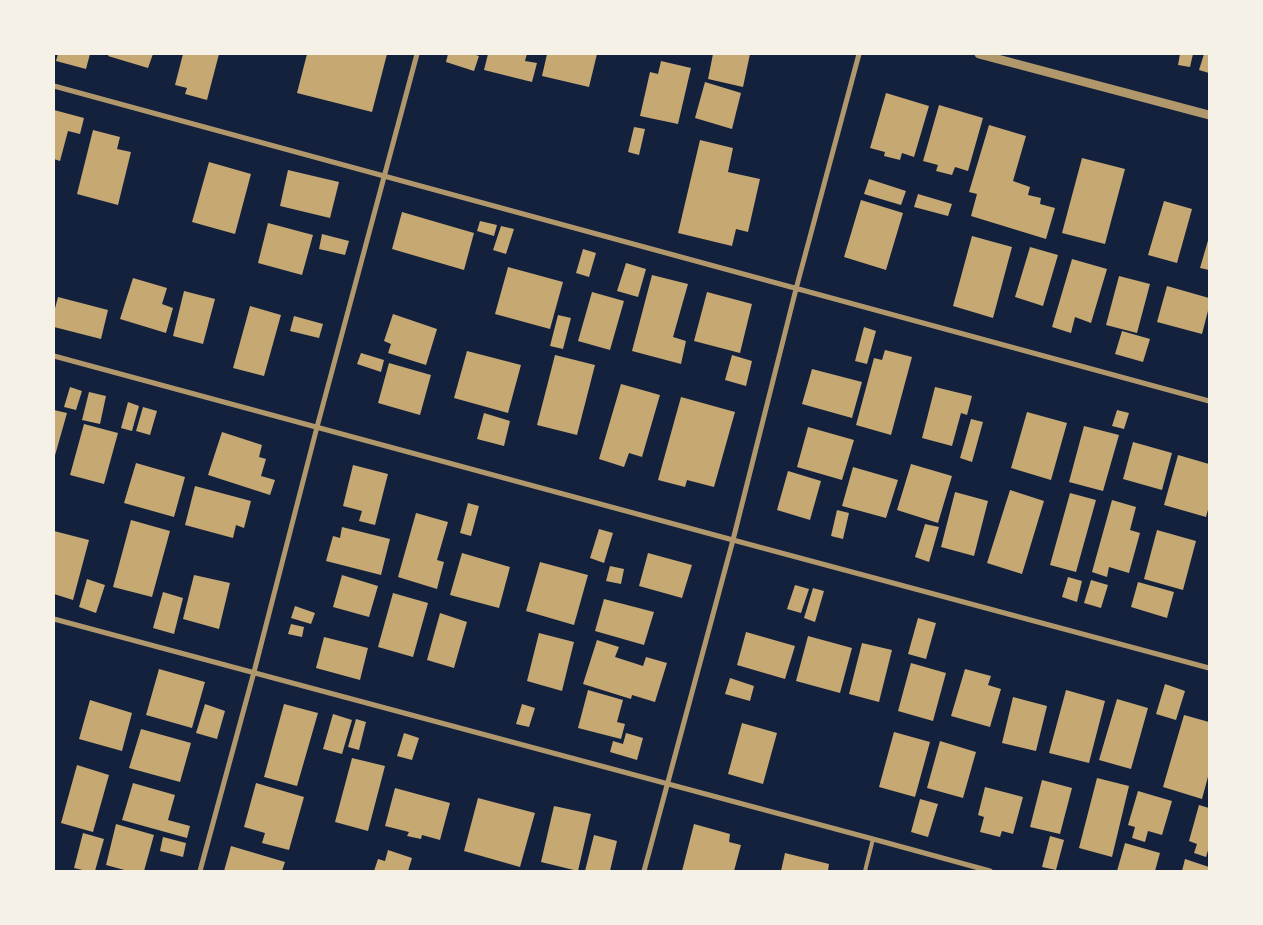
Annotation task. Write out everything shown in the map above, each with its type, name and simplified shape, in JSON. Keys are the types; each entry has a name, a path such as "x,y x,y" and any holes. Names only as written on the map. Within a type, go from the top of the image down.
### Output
{"street":[{"path":"200,871 416,54"},
{"path":"644,871 733,540 796,289 859,54"},
{"path":"979,54 1209,115"},
{"path":"54,86 1209,401"},
{"path":"54,356 1209,668"},
{"path":"54,619 990,871"}],"lane":[{"path":"865,871 874,839"}],"building":[{"path":"58,54 90,54 86,69 56,61"},
{"path":"109,54 153,54 148,68 108,56"},
{"path":"183,54 219,54 207,100 185,94 187,88 175,85"},
{"path":"307,54 387,54 372,112 297,93"},
{"path":"448,54 473,54 479,56 474,71 446,62"},
{"path":"488,54 527,54 525,61 537,63 532,82 484,70"},
{"path":"547,54 597,54 589,87 542,76"},
{"path":"713,54 750,54 743,87 708,79"},
{"path":"1180,54 1193,54 1190,67 1178,65"},
{"path":"1204,54 1209,54 1209,73 1199,70"},
{"path":"661,61 691,68 678,124 640,116 650,72 658,74"},
{"path":"705,82 741,93 732,129 695,118"},
{"path":"886,93 929,106 914,157 902,153 900,160 884,156 885,152 870,148"},
{"path":"939,105 983,118 968,171 955,167 952,175 936,171 938,165 923,161"},
{"path":"54,110 84,118 80,134 68,131 60,161 54,159"},
{"path":"989,125 1026,136 1013,181 1030,187 1028,195 1041,198 1040,204 1055,208 1046,239 971,216 977,194 969,192"},
{"path":"634,127 645,129 639,155 628,152"},
{"path":"93,130 120,137 117,149 131,152 118,205 77,194"},
{"path":"700,140 733,148 728,172 760,179 748,232 736,229 732,246 678,233"},
{"path":"1082,158 1125,169 1105,244 1062,233"},
{"path":"209,162 251,174 235,234 192,222"},
{"path":"288,170 339,182 330,218 280,206"},
{"path":"869,179 906,191 901,205 864,194"},
{"path":"918,194 952,204 948,216 914,207"},
{"path":"861,200 903,213 886,270 844,257"},
{"path":"1164,201 1192,209 1177,263 1148,255"},
{"path":"402,212 474,233 464,270 392,249"},
{"path":"480,221 497,225 494,236 477,231"},
{"path":"268,223 313,235 302,275 258,263"},
{"path":"501,226 514,229 506,254 493,250"},
{"path":"322,234 349,241 345,255 319,249"},
{"path":"972,236 1012,247 993,318 953,306"},
{"path":"1209,237 1209,270 1200,268"},
{"path":"1030,247 1058,255 1043,306 1015,297"},
{"path":"583,249 596,253 589,277 576,273"},
{"path":"1072,259 1107,269 1091,323 1075,317 1071,333 1052,327"},
{"path":"626,263 646,269 638,297 617,291"},
{"path":"508,267 563,282 550,329 495,314"},
{"path":"652,275 688,284 673,337 686,341 681,364 632,351"},
{"path":"1119,276 1150,284 1137,333 1106,325"},
{"path":"133,278 167,288 162,304 173,308 166,333 120,319"},
{"path":"1167,286 1209,298 1209,307 1202,334 1157,322"},
{"path":"184,291 215,299 203,344 173,336"},
{"path":"592,292 624,301 610,350 578,341"},
{"path":"707,292 752,304 740,353 694,341"},
{"path":"58,297 108,310 101,339 54,327 54,312"},
{"path":"250,306 281,315 264,376 233,368"},
{"path":"393,314 437,329 426,365 388,353 391,344 384,341"},
{"path":"558,315 571,318 563,349 550,346"},
{"path":"294,316 323,324 319,338 290,331"},
{"path":"864,327 876,331 867,364 855,361"},
{"path":"1122,331 1150,339 1143,362 1115,354"},
{"path":"885,350 912,357 891,435 856,425 874,358 882,360"},
{"path":"467,351 521,365 508,413 454,398"},
{"path":"361,353 384,360 381,372 357,364"},
{"path":"555,355 595,365 577,435 537,425"},
{"path":"732,355 752,361 746,386 725,380"},
{"path":"389,363 431,375 420,415 378,403"},
{"path":"812,369 862,382 852,418 802,404"},
{"path":"621,384 660,395 642,457 629,453 624,467 599,459"},
{"path":"70,387 82,391 76,410 64,407"},
{"path":"935,387 972,396 967,415 961,413 952,446 922,438"},
{"path":"89,392 106,396 100,424 82,420"},
{"path":"681,397 735,412 714,487 687,480 685,487 658,480"},
{"path":"128,402 139,406 132,431 121,428"},
{"path":"143,407 157,411 150,435 136,431"},
{"path":"54,410 67,413 54,459"},
{"path":"1117,410 1129,413 1124,429 1112,426"},
{"path":"1027,412 1067,423 1051,480 1011,468"},
{"path":"484,413 510,421 504,446 477,439"},
{"path":"971,419 983,422 972,462 960,458"},
{"path":"84,424 118,433 104,484 70,475"},
{"path":"1084,426 1119,435 1103,491 1069,482"},
{"path":"808,427 854,440 842,480 797,467"},
{"path":"222,432 262,445 259,457 266,459 261,476 275,480 270,495 208,475"},
{"path":"1133,442 1172,453 1162,490 1123,479"},
{"path":"1178,455 1209,464 1209,506 1206,517 1164,505"},
{"path":"136,463 185,477 174,517 124,503"},
{"path":"911,464 952,476 938,523 897,510"},
{"path":"353,465 388,474 375,525 359,521 362,511 343,506"},
{"path":"853,467 898,480 886,518 842,506"},
{"path":"788,471 821,481 810,520 777,510"},
{"path":"195,486 251,501 244,528 236,525 233,538 185,525"},
{"path":"1010,490 1044,501 1022,574 987,563"},
{"path":"955,492 988,501 974,556 941,547"},
{"path":"1070,493 1096,500 1076,572 1050,565"},
{"path":"1112,500 1136,507 1130,530 1140,533 1129,573 1109,567 1107,577 1092,572"},
{"path":"468,503 479,506 471,536 460,533"},
{"path":"837,510 849,513 843,539 831,536"},
{"path":"416,513 448,522 437,560 444,562 437,589 398,577"},
{"path":"131,520 170,531 152,597 113,587"},
{"path":"925,524 939,527 929,562 915,557"},
{"path":"342,527 390,539 381,575 326,561 333,536 340,538"},
{"path":"599,529 613,533 604,563 590,558"},
{"path":"1157,530 1196,541 1183,590 1144,579"},
{"path":"54,531 89,540 73,600 54,594"},
{"path":"462,553 510,567 499,608 450,595"},
{"path":"648,553 692,565 682,598 639,586"},
{"path":"540,562 588,575 574,625 526,611"},
{"path":"610,566 624,569 621,584 606,581"},
{"path":"194,575 230,583 219,629 183,619"},
{"path":"342,575 378,586 369,617 333,607"},
{"path":"1068,577 1082,581 1077,602 1062,597"},
{"path":"87,579 105,585 96,613 79,607"},
{"path":"1091,580 1108,585 1101,608 1084,603"},
{"path":"1138,582 1174,592 1167,618 1131,607"},
{"path":"795,585 809,589 801,613 787,609"},
{"path":"813,588 824,591 815,622 804,618"},
{"path":"163,592 183,598 174,634 153,628"},
{"path":"393,593 428,603 413,657 378,647"},
{"path":"604,599 654,612 644,645 595,631"},
{"path":"295,606 315,613 311,624 291,618"},
{"path":"440,613 467,622 454,668 427,660"},
{"path":"918,618 936,623 926,659 908,654"},
{"path":"291,624 304,627 302,637 288,634"},
{"path":"746,632 795,646 785,679 737,665"},
{"path":"539,633 574,642 562,691 527,681"},
{"path":"808,636 852,648 840,693 796,681"},
{"path":"324,637 368,648 360,680 316,668"},
{"path":"597,640 619,647 615,657 643,666 646,657 667,663 655,702 632,695 631,699 583,684"},
{"path":"862,643 892,650 879,702 849,694"},
{"path":"911,663 946,673 933,721 898,711"},
{"path":"159,669 205,682 192,728 146,715"},
{"path":"965,669 991,676 988,685 1001,689 990,727 951,716"},
{"path":"730,678 754,686 750,701 725,694"},
{"path":"1165,684 1185,691 1176,720 1156,714"},
{"path":"588,690 623,700 617,722 625,724 621,739 578,728"},
{"path":"1066,690 1105,701 1089,763 1049,753"},
{"path":"1013,697 1047,706 1036,751 1002,743"},
{"path":"1117,699 1148,708 1131,769 1099,760"},
{"path":"90,700 132,713 122,751 79,739"},
{"path":"205,704 225,711 217,739 196,733"},
{"path":"284,704 318,713 297,786 264,777"},
{"path":"522,704 535,708 529,727 516,724"},
{"path":"333,714 352,720 342,754 323,749"},
{"path":"1184,715 1209,722 1209,773 1202,799 1163,787"},
{"path":"356,719 366,722 359,750 348,747"},
{"path":"742,723 777,733 763,784 728,774"},
{"path":"141,729 191,743 180,782 129,768"},
{"path":"894,732 930,742 915,797 879,787"},
{"path":"404,733 419,738 412,760 397,756"},
{"path":"626,733 643,738 637,760 610,752 613,741 623,744"},
{"path":"940,741 976,752 963,798 927,788"},
{"path":"352,758 385,766 368,831 335,822"},
{"path":"77,765 109,775 93,832 61,823"},
{"path":"1097,778 1129,786 1112,857 1079,848"},
{"path":"1042,780 1072,788 1060,834 1030,827"},
{"path":"133,783 175,795 168,820 190,826 187,838 122,820"},
{"path":"256,783 304,797 289,850 262,843 265,833 244,827"},
{"path":"985,787 1023,797 1013,834 1002,831 1000,837 980,832 984,817 978,815"},
{"path":"395,788 450,803 440,840 422,835 421,839 407,836 409,832 385,826"},
{"path":"1138,791 1172,801 1162,835 1148,831 1145,842 1132,838 1135,827 1128,825"},
{"path":"478,798 535,813 520,867 464,851"},
{"path":"920,799 938,804 928,837 911,832"},
{"path":"1199,805 1209,808 1209,847 1206,857 1194,853 1197,844 1189,841"},
{"path":"554,806 591,814 578,871 541,862"},
{"path":"116,824 154,835 144,871 128,871 106,865"},
{"path":"694,824 730,834 729,842 741,845 734,871 682,871"},
{"path":"83,833 104,839 95,871 74,868"},
{"path":"594,835 617,841 610,871 585,871"},
{"path":"1050,836 1064,840 1056,870 1042,867"},
{"path":"163,837 186,843 183,857 160,851"},
{"path":"1125,843 1160,853 1155,871 1117,871"},
{"path":"231,846 285,862 282,871 224,871"},
{"path":"388,850 412,858 408,871 374,871 378,859 385,861"},
{"path":"785,853 829,864 828,871 781,871"},
{"path":"1185,859 1209,867 1209,871 1182,871"}]}
